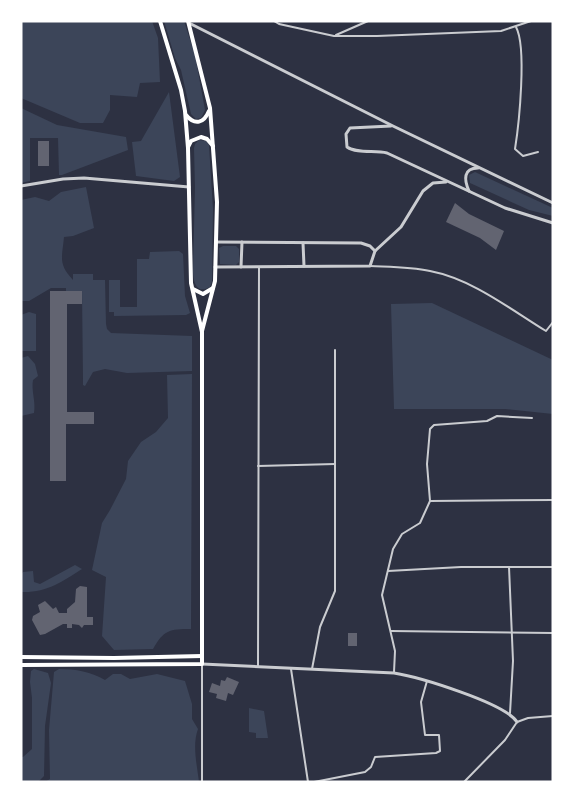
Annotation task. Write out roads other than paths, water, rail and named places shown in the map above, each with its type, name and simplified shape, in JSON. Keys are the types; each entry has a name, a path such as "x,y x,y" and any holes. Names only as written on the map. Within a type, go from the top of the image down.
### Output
{"main road":[{"path":"160,21 185,111 191,283 202,332 202,656 202,664 23,665 23,657 202,656"},
{"path":"189,22 210,108 217,201 214,286 202,332"},
{"path":"185,111 190,119 198,122 205,118 210,108"},
{"path":"188,148 191,141 201,136 207,139 213,147"},
{"path":"191,283 196,292 203,294 210,292 214,286"},
{"path":"114,658 114,665"}],"street":[{"path":"274,21 334,36 501,31 531,21"},
{"path":"334,36 368,21"},
{"path":"189,22 393,126 553,203"},
{"path":"516,27 520,33 521,62 515,149 523,156 538,152"},
{"path":"352,29 350,33 352,36"},
{"path":"393,126 350,128 346,134 346,147 351,150 377,150 387,153 516,213 553,223"},
{"path":"469,192 465,182 466,175 474,168 480,168"},
{"path":"21,186 63,178 84,178 189,187"},
{"path":"370,266 375,251 401,227 427,187 438,182 452,183"},
{"path":"216,242 361,243 370,246 375,251"},
{"path":"241,267 242,242"},
{"path":"303,243 304,266"},
{"path":"215,267 370,266 420,269 441,273 475,288 546,331 553,322"},
{"path":"258,667 259,267"},
{"path":"312,669 320,627 335,591 335,350"},
{"path":"394,673 395,651 382,595 393,549 399,538 420,523 430,501 427,464 430,429 434,425 487,421 497,416 532,418"},
{"path":"258,466 335,464"},
{"path":"430,501 553,500"},
{"path":"388,571 461,567 553,567"},
{"path":"509,567 513,661 510,713"},
{"path":"390,631 553,633"},
{"path":"202,782 202,664 394,673 427,681 510,713 518,722"},
{"path":"291,669 308,782"},
{"path":"314,782 365,772 371,767 375,757 440,751 439,735 425,735 421,702 427,681"},
{"path":"464,782 505,740 518,722 528,718 553,716"}]}
